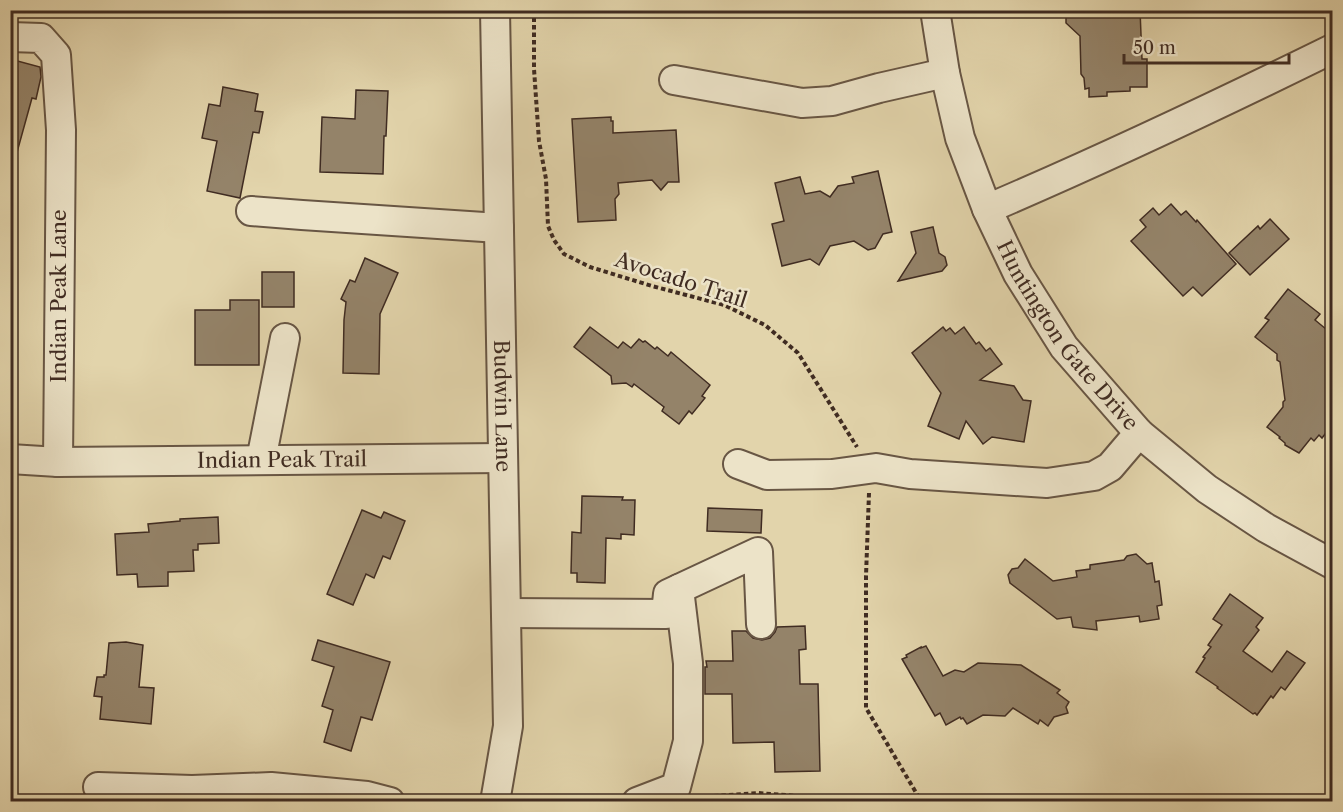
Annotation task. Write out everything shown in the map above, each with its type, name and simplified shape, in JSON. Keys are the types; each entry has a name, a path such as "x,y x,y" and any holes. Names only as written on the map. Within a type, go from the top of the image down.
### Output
{"street":[{"name":"Budwin Lane","path":"495,10 508,726 495,801"},
{"name":"Huntington Gate Drive","path":"935,10 945,73 960,138 987,209 1018,274 1065,347 1139,433 1207,489 1266,528 1332,564"},
{"name":"Indian Peak Lane","path":"10,37 41,38 56,55 61,130 58,462"},
{"path":"987,209 1230,99 1332,49"},
{"path":"674,80 802,103 832,101 945,73"},
{"path":"251,210 499,228"},
{"path":"261,460 285,338"},
{"path":"738,464 767,475 832,474 876,468 910,474 1047,483 1094,476 1110,467 1139,433"},
{"name":"Indian Peak Trail","path":"10,459 58,462 503,458"},
{"path":"506,613 666,614 668,594 758,552 761,624"},
{"path":"637,801 676,787 688,741 688,663 679,589"},
{"path":"98,787 192,790 271,787 367,796 390,801"}],"path":[{"name":"Avocado Trail","path":"534,10 539,141 546,179 548,226 564,254 590,267 652,286 724,304 765,325 798,353 870,469"},
{"path":"870,469 866,576 866,708 921,801"},
{"path":"697,797 758,793 877,801"},
{"path":"913,801 1056,796 1125,801"}],"building":[{"path":"1066,10 1140,10 1142,59 1147,59 1147,87 1130,87 1130,91 1107,92 1107,96 1089,97 1089,88 1085,89 1084,78 1081,74 1080,36 1066,23"},
{"path":"10,59 40,67 41,77 36,99 32,98 16,156 10,155"},
{"path":"223,87 258,94 255,111 263,112 259,133 253,132 240,198 207,191 217,141 202,138 209,104 220,106"},
{"path":"356,90 388,91 383,174 320,172 322,117 355,119"},
{"path":"611,117 613,133 676,130 679,182 668,182 661,190 652,180 618,183 619,194 615,199 616,220 578,222 572,119"},
{"path":"878,171 892,232 883,234 875,248 868,250 854,241 830,246 819,265 810,259 782,266 772,224 784,221 775,183 800,177 805,194 820,191 830,197 838,186 854,183 852,177"},
{"path":"1171,204 1181,215 1186,211 1196,222 1197,220 1236,264 1202,296 1193,287 1183,296 1131,241 1146,227 1140,220 1153,208 1159,215"},
{"path":"1270,219 1289,239 1250,275 1229,253 1258,226 1260,229"},
{"path":"933,227 939,253 945,257 947,265 942,271 898,281 916,253 911,232"},
{"path":"365,258 398,273 380,314 379,374 343,373 346,302 341,299 350,280 355,282"},
{"path":"262,272 294,272 294,307 262,307"},
{"path":"1288,289 1320,314 1315,320 1332,334 1332,425 1322,438 1319,435 1314,441 1311,438 1299,453 1285,445 1280,437 1267,427 1283,407 1285,400 1280,362 1277,360 1277,354 1255,337 1269,320 1265,318"},
{"path":"230,300 259,300 259,365 195,365 195,310 230,310"},
{"path":"590,327 618,348 623,342 631,348 639,339 655,349 657,347 668,356 671,352 710,385 702,396 705,398 692,414 689,411 679,424 662,411 664,407 634,384 632,387 626,383 612,384 611,376 574,347"},
{"path":"943,327 946,331 950,328 955,334 964,327 976,344 979,342 986,351 990,348 1002,364 980,380 1014,386 1023,400 1031,401 1024,442 992,437 983,444 966,421 959,439 928,426 941,393 912,353"},
{"path":"582,496 623,497 622,500 635,500 634,535 621,534 621,539 606,538 605,583 577,582 577,573 571,573 572,532 581,533"},
{"path":"708,508 762,510 761,533 707,531"},
{"path":"362,510 381,518 384,512 405,521 390,559 383,556 374,578 366,574 353,605 327,594"},
{"path":"218,517 219,543 198,544 198,550 193,550 194,571 168,572 168,586 138,587 137,574 117,575 115,534 149,532 148,524"},
{"path":"1136,554 1147,564 1152,563 1155,582 1159,581 1162,605 1157,606 1159,619 1140,622 1139,616 1096,621 1097,630 1073,627 1071,617 1057,619 1010,583 1008,575 1025,559 1053,581 1077,577 1076,571 1090,569 1090,565 1124,560 1127,556"},
{"path":"1230,594 1263,618 1256,627 1259,630 1243,651 1272,672 1287,651 1305,663 1285,690 1281,687 1257,715 1196,672 1211,647 1208,645 1222,625 1213,619"},
{"path":"805,626 806,649 799,650 800,684 818,684 820,771 775,772 774,742 733,743 732,694 705,694 706,661 733,661 732,631 746,631 753,638 762,640 770,638 777,627"},
{"path":"318,640 390,662 372,720 361,717 351,751 324,742 333,710 322,706 334,667 312,660"},
{"path":"126,642 143,645 139,687 154,688 151,724 100,719 102,697 94,696 97,677 106,675 109,643"},
{"path":"926,646 943,676 955,670 964,672 978,663 1021,665 1060,690 1057,693 1069,702 1066,707 1068,713 1054,717 1048,726 1040,720 1038,724 1013,708 1005,716 983,715 967,724 960,717 946,725 940,713 935,716 902,659"}]}
